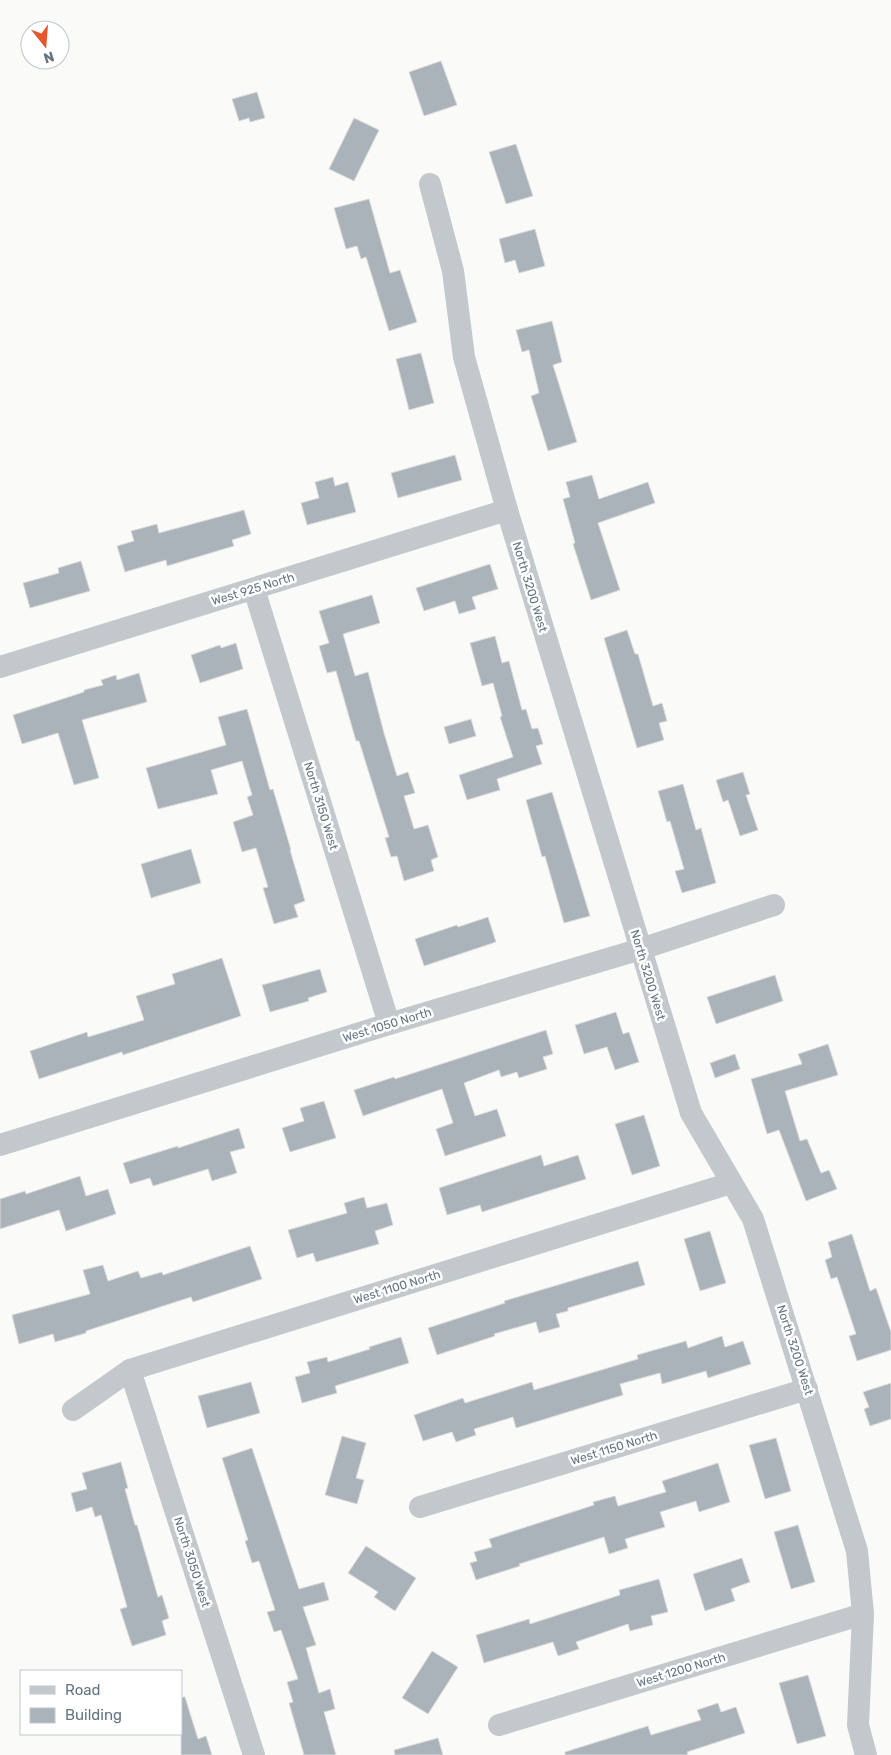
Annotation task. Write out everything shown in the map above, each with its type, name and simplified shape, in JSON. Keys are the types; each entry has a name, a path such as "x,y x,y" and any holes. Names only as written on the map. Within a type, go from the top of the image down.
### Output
{"street":[{"name":"North 3200 West","path":"430,184 453,270 464,357 506,510 691,1112 753,1219 857,1550 863,1614 858,1726 866,1755"},
{"name":"West 925 North","path":"0,667 506,510"},
{"name":"North 3150 West","path":"254,589 389,1024"},
{"name":"West 1050 North","path":"0,1145 389,1024 641,949 774,905"},
{"name":"West 1100 North","path":"73,1410 130,1370 731,1183"},
{"name":"North 3050 West","path":"130,1370 254,1755"},
{"name":"West 1150 North","path":"420,1507 807,1389"},
{"name":"West 1200 North","path":"499,1726 863,1614"}],"building":[{"path":"441,61 457,105 424,116 409,72"},
{"path":"257,92 265,118 250,122 249,118 239,121 232,99"},
{"path":"354,118 379,130 354,181 329,169"},
{"path":"516,144 533,196 506,204 489,152"},
{"path":"369,199 390,273 400,270 417,322 389,331 366,257 361,259 357,246 346,249 334,208"},
{"path":"535,229 545,266 519,273 515,260 505,263 499,239"},
{"path":"552,321 562,362 553,365 577,442 548,451 531,396 539,393 529,350 522,352 516,330"},
{"path":"421,353 434,403 409,410 396,359"},
{"path":"455,455 462,480 398,498 391,473"},
{"path":"592,475 599,499 648,482 655,503 598,523 620,590 591,600 573,544 575,543 563,499 570,497 566,482"},
{"path":"333,477 335,486 348,482 356,512 307,525 301,503 319,498 315,482"},
{"path":"244,510 251,534 232,540 234,546 167,566 166,560 125,572 117,546 134,541 131,531 157,524 159,533"},
{"path":"81,561 90,591 30,608 23,583 59,573 58,568"},
{"path":"490,564 498,589 472,597 476,609 459,614 455,601 424,611 416,588"},
{"path":"372,595 380,623 343,634 355,676 368,672 397,776 408,772 415,793 404,796 414,829 428,825 438,857 431,860 434,871 404,881 397,856 391,857 385,838 389,837 359,741 356,741 336,671 327,673 319,646 329,643 319,611"},
{"path":"627,630 635,654 638,654 653,706 662,703 667,721 659,723 664,740 637,748 604,638"},
{"path":"495,636 502,663 509,661 522,710 526,709 532,729 538,728 543,744 536,746 542,764 497,779 500,790 467,800 459,775 513,757 500,717 502,716 493,683 482,686 470,643"},
{"path":"236,643 243,669 200,683 191,655 220,645 221,648"},
{"path":"139,673 147,702 82,720 99,778 74,785 58,733 22,744 13,715 103,685 101,680 116,675 117,680"},
{"path":"247,709 270,790 273,789 305,901 294,905 298,917 274,924 263,888 268,887 256,848 242,852 233,822 253,815 247,797 252,795 242,761 211,770 218,794 158,809 146,768 226,745 218,717"},
{"path":"471,719 476,736 449,744 444,727"},
{"path":"743,772 750,794 746,795 758,830 740,836 728,800 723,802 716,780"},
{"path":"683,784 696,830 701,828 716,883 682,893 675,871 684,869 670,821 667,822 658,791"},
{"path":"552,792 590,916 564,923 545,856 542,857 526,800"},
{"path":"191,849 201,883 151,898 141,864"},
{"path":"488,917 496,942 424,966 415,939"},
{"path":"222,958 241,1016 123,1055 122,1052 39,1079 30,1051 87,1032 88,1037 144,1020 136,996 175,984 172,974"},
{"path":"320,969 327,992 308,998 309,1001 270,1012 262,985"},
{"path":"775,975 783,1001 716,1024 707,997"},
{"path":"616,1012 623,1034 629,1032 639,1062 615,1070 607,1047 584,1054 575,1025"},
{"path":"546,1030 553,1054 543,1057 547,1069 519,1078 517,1072 501,1077 499,1070 464,1083 475,1116 497,1109 506,1136 445,1156 436,1129 453,1123 442,1089 363,1116 354,1090 394,1077 395,1079"},
{"path":"828,1044 838,1075 785,1091 800,1141 807,1139 821,1173 829,1170 837,1189 806,1201 779,1130 767,1134 751,1079 802,1064 798,1054"},
{"path":"735,1054 740,1069 715,1078 710,1063"},
{"path":"324,1101 336,1138 290,1152 282,1128 304,1121 300,1108"},
{"path":"644,1115 660,1166 632,1175 615,1124"},
{"path":"239,1128 245,1148 230,1152 237,1173 212,1181 208,1169 153,1186 150,1178 130,1184 123,1163 178,1146 178,1148"},
{"path":"541,1155 544,1166 578,1155 586,1179 482,1212 480,1205 447,1215 439,1188"},
{"path":"80,1176 86,1196 108,1189 116,1214 66,1231 59,1210 0,1229 0,1199 25,1191 26,1194"},
{"path":"364,1197 367,1208 387,1203 393,1225 375,1231 379,1244 316,1262 313,1253 297,1258 288,1230 347,1213 344,1203"},
{"path":"710,1231 726,1283 700,1291 684,1239"},
{"path":"852,1234 870,1291 876,1288 891,1332 891,1350 857,1361 849,1336 856,1334 837,1277 831,1279 825,1260 832,1257 828,1242"},
{"path":"250,1246 262,1279 193,1302 191,1297 55,1342 53,1334 19,1344 12,1315 90,1294 83,1270 103,1265 108,1281 138,1271 141,1278 162,1272 163,1275"},
{"path":"638,1261 645,1285 568,1308 568,1311 556,1314 560,1327 539,1333 536,1322 494,1334 495,1336 437,1355 428,1328 505,1303 504,1301"},
{"path":"722,1336 725,1347 743,1341 751,1364 708,1378 706,1371 662,1384 660,1373 620,1384 623,1395 516,1428 513,1417 474,1429 476,1435 456,1442 452,1432 423,1441 414,1415 463,1398 465,1403 532,1382 534,1390 638,1359 637,1355 686,1341 688,1348"},
{"path":"401,1337 409,1363 335,1386 337,1393 302,1403 295,1377 310,1373 307,1362 327,1357 328,1362"},
{"path":"251,1382 260,1413 207,1428 198,1396"},
{"path":"891,1383 891,1419 870,1426 864,1409 869,1407 863,1392"},
{"path":"342,1436 366,1443 356,1478 364,1480 357,1504 325,1495"},
{"path":"776,1438 791,1491 765,1499 749,1445"},
{"path":"252,1448 299,1589 324,1582 329,1600 303,1607 316,1645 306,1648 319,1693 330,1689 335,1709 324,1712 336,1755 304,1755 289,1703 293,1702 287,1682 298,1679 281,1630 274,1632 267,1612 275,1610 259,1561 252,1563 245,1541 248,1540 222,1458"},
{"path":"121,1462 128,1488 125,1489 135,1525 137,1525 158,1597 162,1595 169,1618 162,1621 166,1635 132,1646 120,1609 127,1607 101,1515 95,1517 92,1507 76,1512 71,1493 87,1489 82,1473"},
{"path":"718,1463 730,1502 699,1512 696,1501 660,1512 665,1527 625,1539 628,1548 609,1554 604,1537 476,1580 470,1563 477,1561 474,1552 492,1547 489,1539 594,1505 593,1502 615,1496 618,1506 666,1492 662,1481"},
{"path":"798,1525 815,1582 791,1589 774,1532"},
{"path":"366,1546 416,1578 395,1611 374,1597 378,1592 348,1573"},
{"path":"742,1558 750,1582 731,1589 735,1601 705,1611 693,1574"},
{"path":"659,1579 668,1612 651,1616 653,1625 630,1631 628,1624 576,1642 579,1649 558,1656 553,1642 484,1663 476,1635 529,1619 530,1624 620,1595 619,1590"},
{"path":"432,1651 458,1667 428,1714 402,1698"},
{"path":"808,1675 826,1736 797,1744 779,1683"},
{"path":"182,1697 185,1697 198,1739 206,1736 212,1755 181,1755"},
{"path":"718,1703 721,1712 736,1707 745,1733 687,1752 688,1755 565,1755 565,1752 648,1726 651,1735 701,1720 697,1710"},
{"path":"438,1738 443,1755 395,1755 394,1750"}]}
